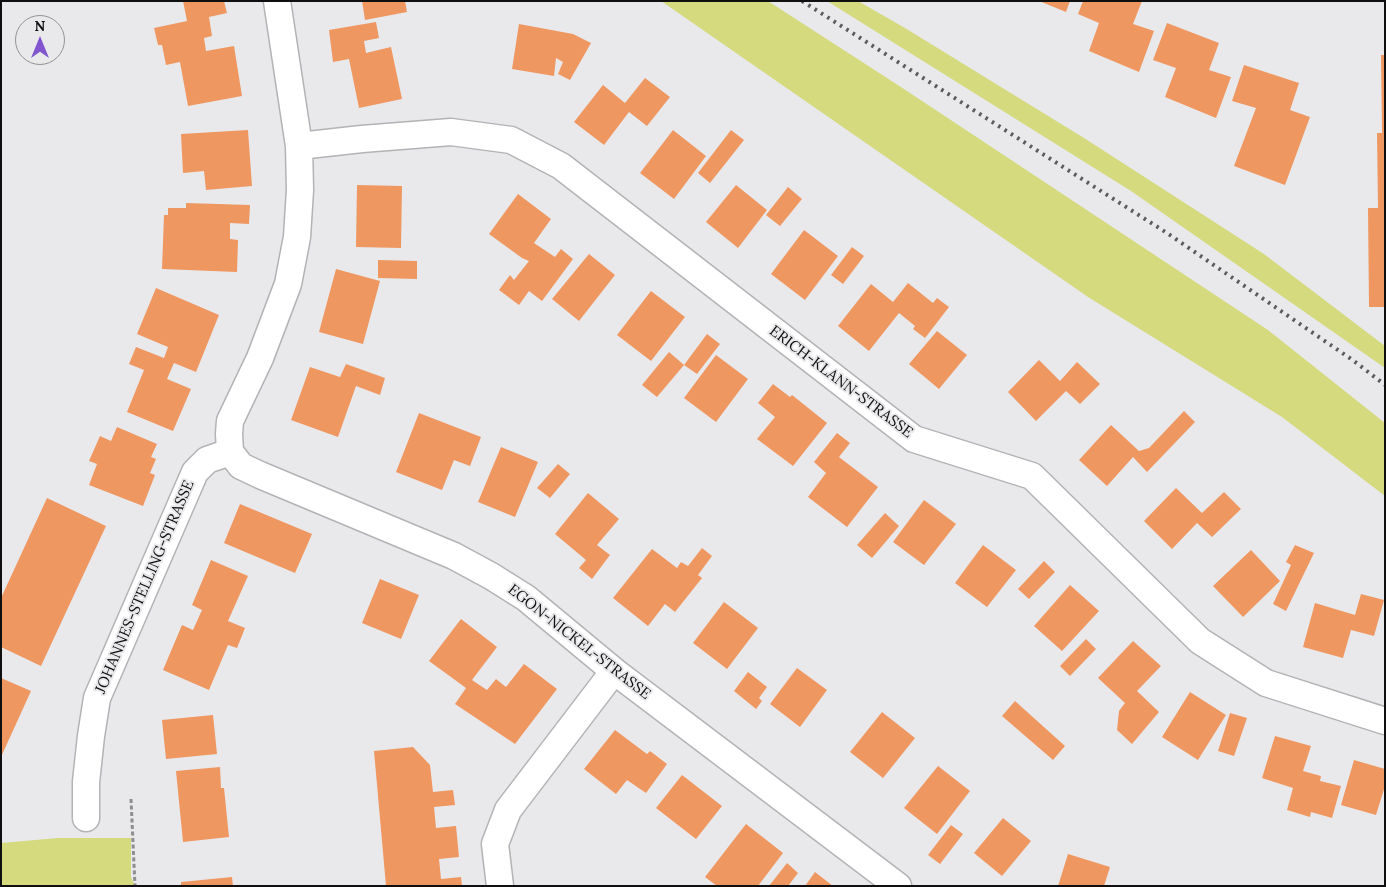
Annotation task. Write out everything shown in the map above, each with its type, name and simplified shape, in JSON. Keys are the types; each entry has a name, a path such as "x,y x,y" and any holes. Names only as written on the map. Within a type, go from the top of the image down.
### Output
{"street":[{"path":"230,452 230,421 260,358 288,284 297,237 300,190 299,146 277,1"},
{"name":"ERICH-KLANN-STRASSE","path":"299,146 362,138 451,132 511,140 568,172 914,439 1032,476 1200,640 1266,683 1385,721"},
{"name":"EGON-NICKEL-STRASSE","path":"230,452 241,466 454,556 526,598 614,671 898,886"},
{"name":"JOHANNES-STELLING-STRASSE","path":"86,818 89,754 97,698 195,472 207,460 230,452"},
{"path":"500,886 495,844 508,810 614,671"}],"path":[{"path":"131,799 135,886"}],"green space":[{"path":"661,1 768,1 1268,330 1385,423 1385,496 1282,417 1088,297"},
{"path":"827,1 858,1 905,28 1084,138 1264,254 1385,346 1385,368 1131,191"},
{"path":"58,838 131,838 131,877 135,886 1,886 1,843"}],"building":[{"path":"183,1 224,1 227,13 209,17 212,36 204,38 206,51 234,46 242,96 188,106 180,62 166,65 162,45 158,45 154,28 187,21"},
{"path":"362,1 405,1 407,12 365,20"},
{"path":"1039,1 1070,1 1066,12"},
{"path":"1083,1 1142,1 1133,24 1154,31 1139,72 1089,51 1099,23 1078,14"},
{"path":"376,22 379,38 364,41 366,53 391,47 402,99 359,108 349,59 333,62 329,30"},
{"path":"1167,23 1219,43 1209,70 1231,77 1216,118 1165,97 1176,68 1153,60"},
{"path":"519,24 573,34 591,43 570,80 558,74 563,62 556,58 554,76 512,69"},
{"path":"1381,55 1385,55 1385,307 1369,307 1368,208 1378,208 1377,133 1382,133"},
{"path":"1244,65 1299,83 1290,110 1310,117 1285,185 1234,166 1256,108 1232,101"},
{"path":"645,78 670,97 647,126 629,112 604,145 574,122 603,85 625,103"},
{"path":"248,130 252,186 206,190 204,171 183,173 181,134"},
{"path":"673,130 706,156 674,199 640,173"},
{"path":"731,130 744,140 710,183 698,173"},
{"path":"357,185 402,186 401,248 356,247"},
{"path":"736,185 767,210 738,248 706,222"},
{"path":"788,187 802,199 780,226 766,215"},
{"path":"518,194 551,219 534,243 555,257 561,249 573,259 542,301 529,291 519,305 499,290 510,275 514,280 529,261 489,234"},
{"path":"186,203 250,205 249,224 230,223 230,239 238,240 237,272 162,269 164,215 168,215 168,208 186,208"},
{"path":"804,230 838,256 805,300 771,274"},
{"path":"852,247 864,256 843,284 831,275"},
{"path":"589,254 615,275 579,321 552,299"},
{"path":"378,260 417,261 417,279 378,278"},
{"path":"336,269 380,281 363,344 319,332"},
{"path":"908,283 933,303 937,298 949,307 925,338 913,329 915,326 899,313 869,351 838,326 871,284 893,302"},
{"path":"156,288 219,315 196,372 174,363 167,379 191,389 173,431 127,412 144,370 129,364 136,347 164,358 168,347 137,334"},
{"path":"651,291 685,317 651,361 617,335"},
{"path":"937,331 967,355 939,389 909,364"},
{"path":"707,334 720,344 697,374 684,365"},
{"path":"669,352 684,365 657,397 642,385"},
{"path":"716,355 748,379 716,422 684,398"},
{"path":"1039,360 1060,381 1077,362 1100,384 1080,404 1066,391 1036,421 1008,392"},
{"path":"346,364 385,378 380,395 356,386 338,437 291,420 310,367 340,377"},
{"path":"773,384 790,397 792,395 827,423 793,466 757,439 775,417 758,403"},
{"path":"1184,411 1195,422 1147,472 1133,457 1107,486 1079,460 1111,425 1139,451 1149,448"},
{"path":"419,413 481,437 470,466 454,460 442,490 396,472"},
{"path":"117,427 157,444 151,457 156,459 150,473 155,475 143,506 89,485 97,464 89,461 100,436 111,441"},
{"path":"837,433 850,443 839,457 878,487 847,527 808,497 826,473 814,462"},
{"path":"501,447 538,462 515,517 478,502"},
{"path":"558,464 570,474 550,498 537,488"},
{"path":"1176,488 1202,513 1224,492 1241,509 1212,537 1197,523 1172,549 1144,521"},
{"path":"588,493 619,519 597,545 610,555 592,579 579,568 586,560 555,534"},
{"path":"47,498 106,526 41,666 1,647 1,598"},
{"path":"924,500 956,524 924,565 893,542"},
{"path":"240,504 312,534 295,573 224,543"},
{"path":"885,513 899,526 872,558 857,545"},
{"path":"983,545 1016,570 987,607 955,583"},
{"path":"1295,545 1314,553 1286,611 1273,604 1291,565 1286,562"},
{"path":"702,548 712,556 698,575 702,578 675,612 665,604 648,626 613,598 652,549 677,568 681,562 688,566"},
{"path":"1251,550 1280,581 1243,617 1213,586"},
{"path":"211,560 248,576 228,621 245,628 237,648 228,645 209,690 163,670 182,625 193,630 202,610 192,605"},
{"path":"1044,561 1055,572 1029,599 1018,589"},
{"path":"380,579 419,595 401,639 362,623"},
{"path":"1070,585 1099,611 1062,651 1034,626"},
{"path":"1361,594 1384,600 1374,636 1351,630 1343,658 1303,647 1315,603 1355,615"},
{"path":"724,602 758,628 727,669 693,643"},
{"path":"461,619 497,647 472,680 487,690 496,679 506,687 524,664 557,689 515,744 455,704 466,688 429,661"},
{"path":"1086,639 1096,649 1070,676 1060,666"},
{"path":"1133,641 1161,666 1137,691 1159,712 1132,744 1117,730 1119,711 1125,703 1098,678"},
{"path":"797,668 827,690 800,727 770,704"},
{"path":"748,672 767,687 759,698 762,701 756,709 734,691"},
{"path":"1,678 31,691 1,757"},
{"path":"1190,692 1226,715 1198,760 1162,737"},
{"path":"1015,701 1065,746 1053,760 1002,716"},
{"path":"882,712 915,738 883,778 850,752"},
{"path":"1230,713 1247,718 1234,756 1218,751"},
{"path":"213,715 217,754 166,759 162,720"},
{"path":"615,730 647,754 650,751 667,764 646,793 627,780 616,794 584,769"},
{"path":"1275,736 1311,746 1303,771 1321,776 1320,781 1341,786 1332,818 1311,812 1310,817 1287,810 1293,788 1262,778"},
{"path":"413,747 430,765 433,792 453,790 455,805 434,807 436,828 456,826 459,857 439,859 441,879 461,877 462,886 386,886 374,751"},
{"path":"1354,760 1385,769 1385,786 1376,815 1341,805"},
{"path":"938,766 970,791 937,834 904,808"},
{"path":"220,767 221,788 224,788 229,837 183,842 176,771"},
{"path":"682,775 722,806 696,839 656,808"},
{"path":"1003,818 1031,841 1002,876 974,853"},
{"path":"746,824 783,853 758,886 717,886 705,877"},
{"path":"951,825 963,834 940,864 928,855"},
{"path":"1068,854 1110,867 1104,886 1058,886"},
{"path":"787,863 798,873 788,886 769,886"},
{"path":"815,872 833,886 805,886"},
{"path":"232,877 233,886 181,886 181,882"}],"railway":[{"path":"802,1 1167,233 1354,361 1385,385"}]}
